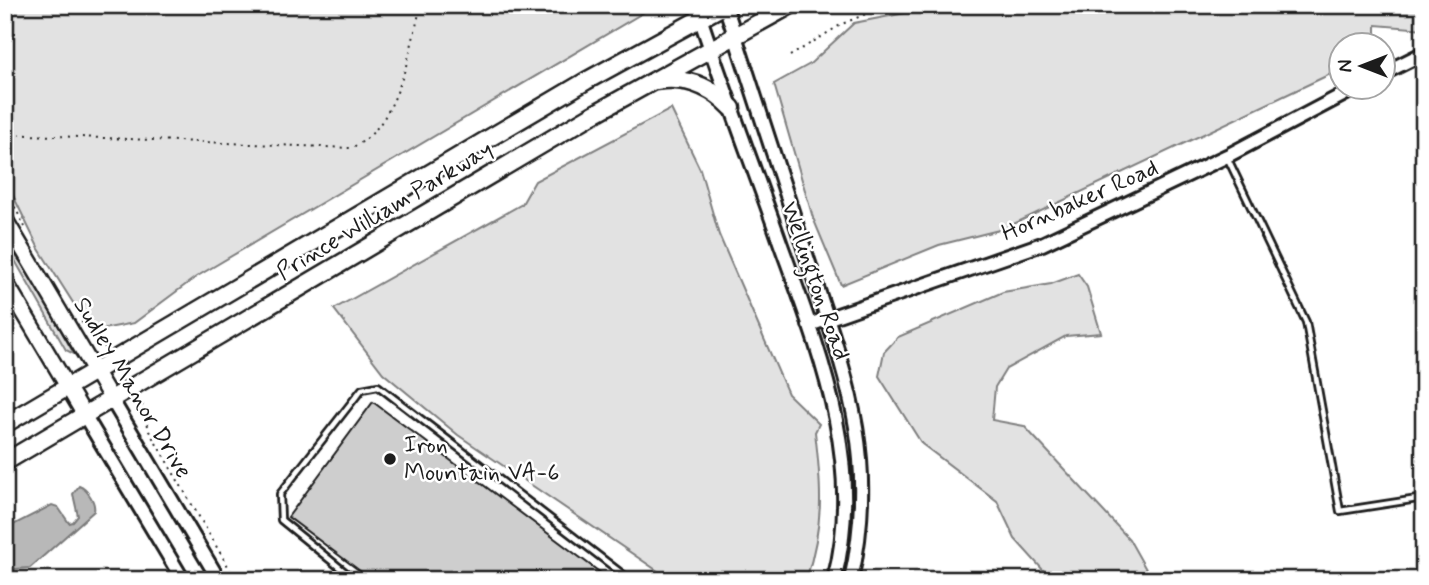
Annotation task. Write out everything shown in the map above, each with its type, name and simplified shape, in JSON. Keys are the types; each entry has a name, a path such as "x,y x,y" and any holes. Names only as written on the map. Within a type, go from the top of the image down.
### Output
{"highway":[{"name":"Prince William Parkway","path":"5,424 699,12 725,5"},
{"name":"Prince William Parkway","path":"5,462 650,82 791,5"},
{"path":"650,82 670,79 697,84 722,98 732,108"}],"main road":[{"name":"Wellington Road","path":"725,5 828,317 853,402 863,467 862,518 851,580"},
{"name":"Wellington Road","path":"699,12 831,394 842,449 844,515 834,580"},
{"path":"1398,66 1424,53"},
{"name":"Hornbaker Road","path":"808,325 1042,244 1227,156 1329,102"},
{"name":"Sudley Manor Drive","path":"5,219 219,580"},
{"path":"5,281 183,580"}],"lane":[{"path":"1227,156 1306,322 1340,511 1424,498"},
{"path":"355,580 281,520 280,494 362,389 378,386 629,580 647,580"}],"path":[{"path":"5,134 350,148 373,136 389,112 421,5"},
{"path":"790,56 842,24 887,5"},
{"path":"100,339 113,360"},
{"path":"131,390 144,407 149,431 236,580"}],"shaded area":[{"path":"13,5 656,5 196,277 134,323 103,329 84,320 39,249 5,179 5,10"},
{"path":"926,5 1424,5 1424,29 1376,25 1376,32 1328,32 1328,75 1003,229 939,245 841,285 813,218 774,84 810,64 854,23 926,9"},
{"path":"671,109 700,169 719,235 788,394 819,424 815,432 820,489 819,523 806,580 671,580 458,435 383,373 334,309 522,204 535,181"},
{"path":"5,243 29,272 74,354 66,350"},
{"path":"1078,274 1087,287 1101,333 1066,336 1006,369 995,387 992,420 1024,426 1129,539 1152,580 1052,580 1015,539 997,501 922,444 879,376 884,352 898,337 1003,292 1051,284"},
{"path":"79,486 90,496 94,511 30,568 14,569 5,559 5,529 52,505 58,507 69,523 73,522 78,516 73,494"}],"building":[{"name":"Iron Mountain VA-6","path":"373,402 610,580 372,580 288,517"}],"place":[{"name":"Iron Mountain VA-6","path":"390,459"}]}
